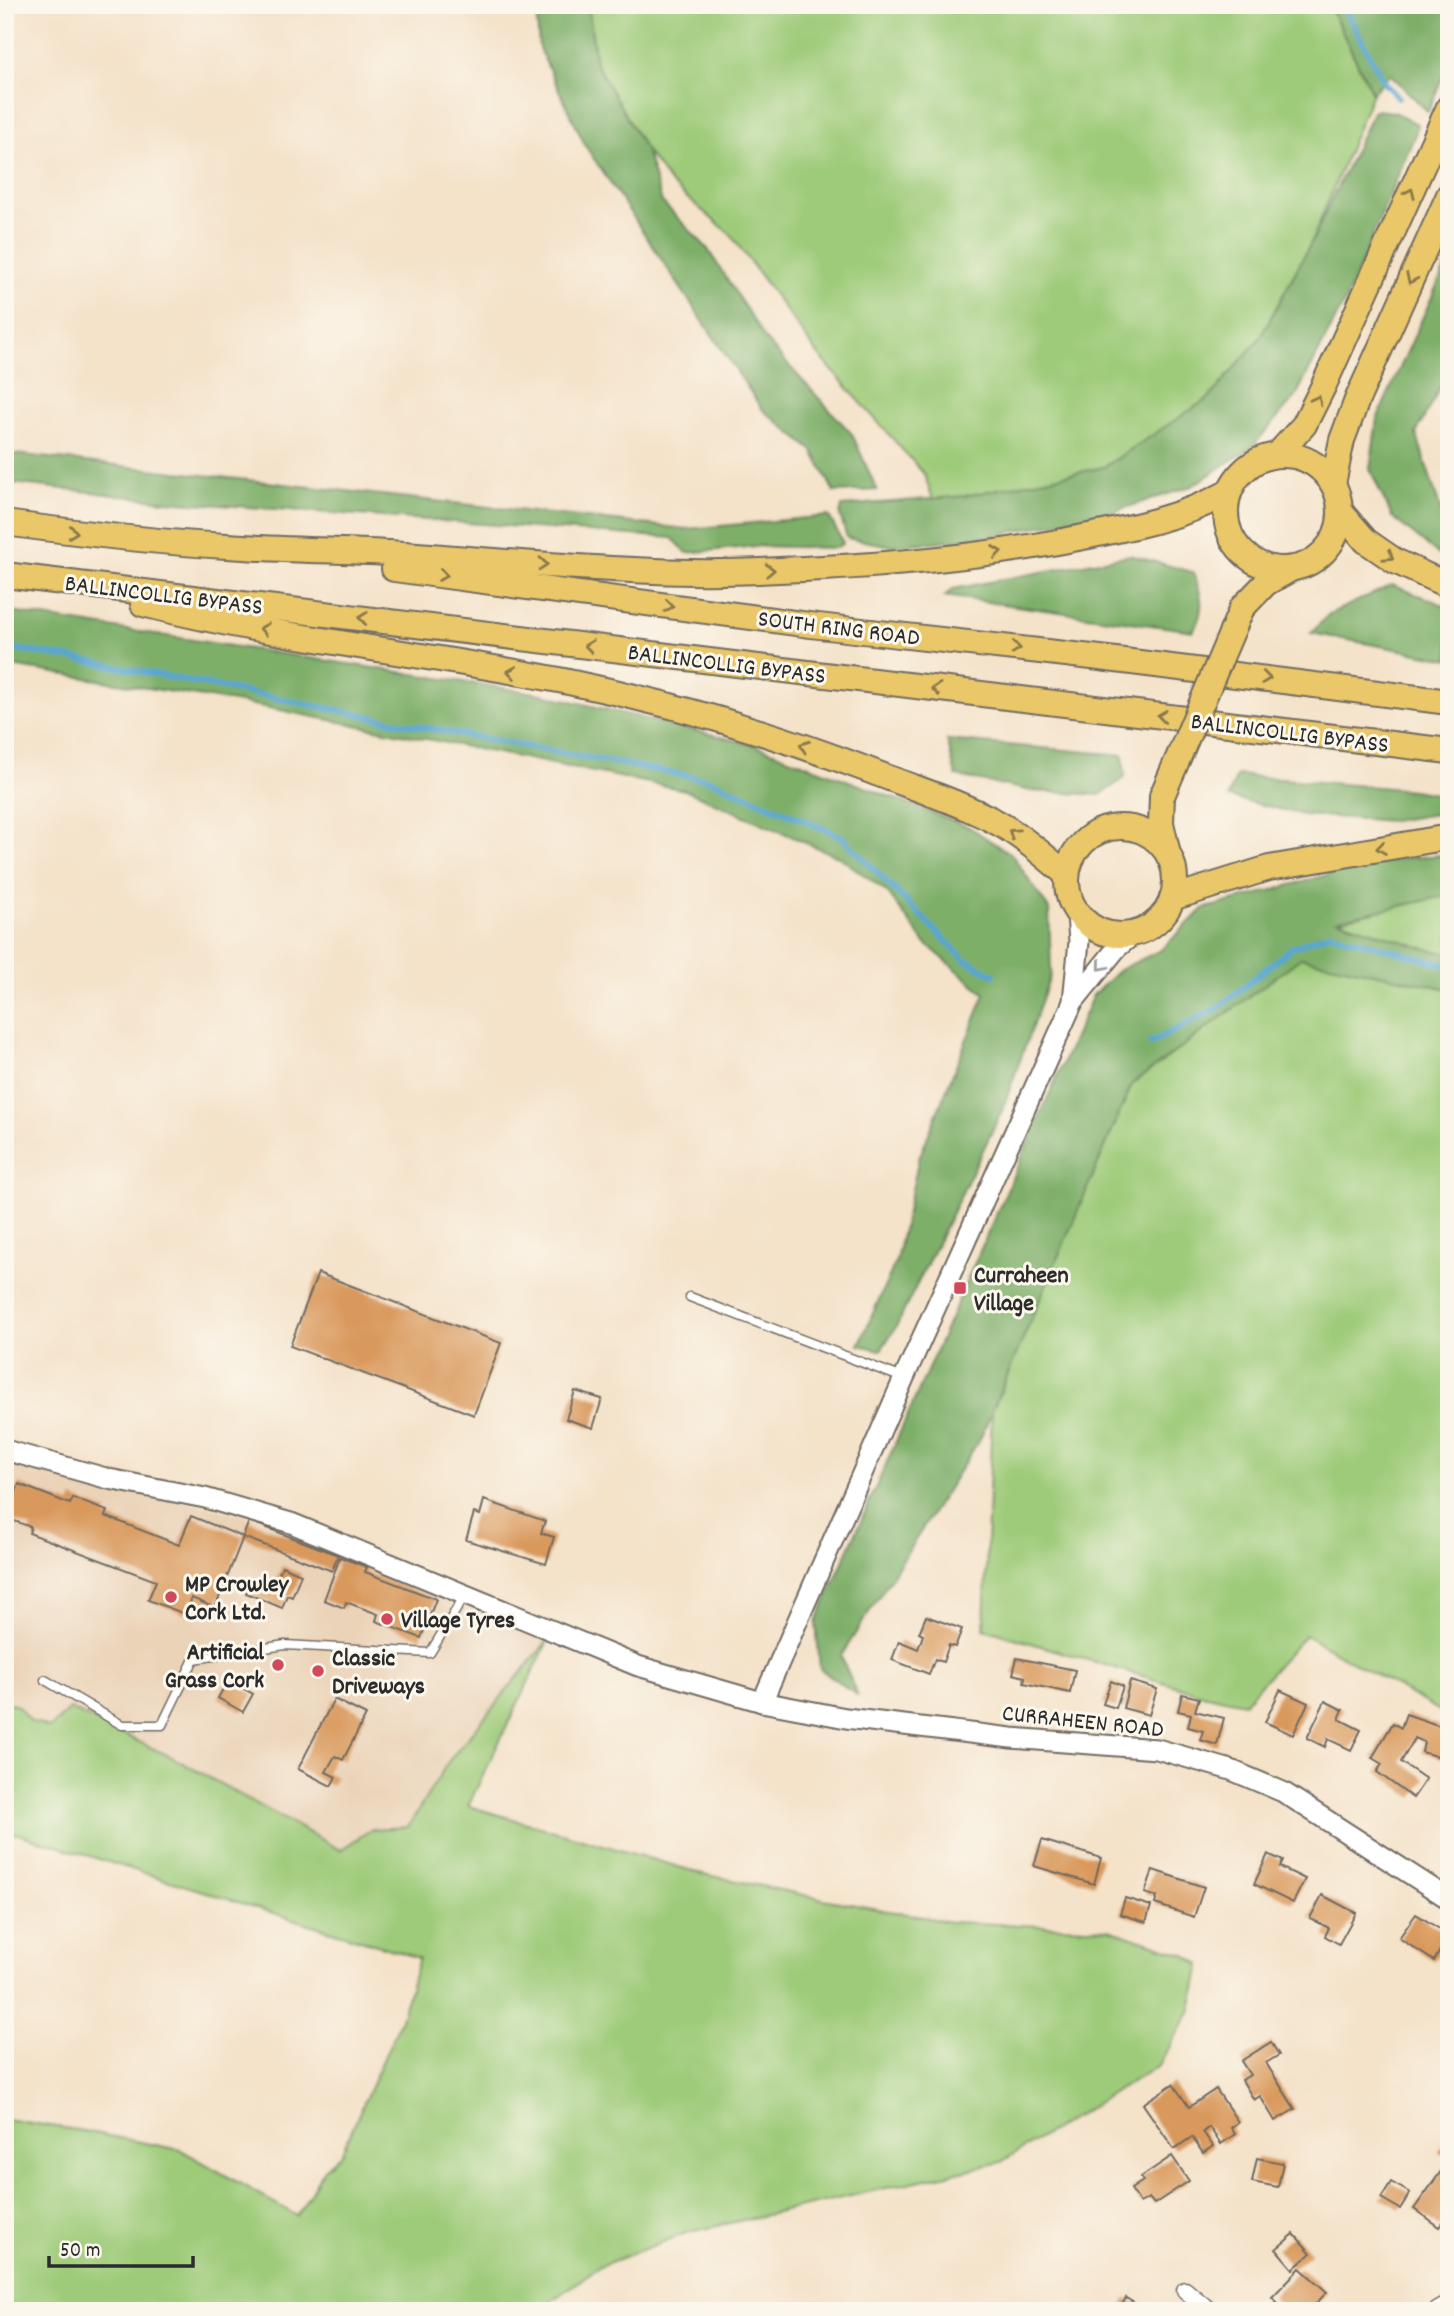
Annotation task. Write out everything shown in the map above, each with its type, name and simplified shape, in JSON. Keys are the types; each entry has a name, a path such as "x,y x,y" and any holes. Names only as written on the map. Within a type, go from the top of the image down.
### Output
{"highway":[{"path":"1277,455 1304,425 1323,387 1449,107"},
{"path":"1333,484 1342,440 1357,400 1449,195"},
{"path":"1242,608 1266,583 1321,555 1335,535 1340,511 1333,484 1323,471 1309,461 1294,456 1277,455 1262,459 1236,478 1225,509 1227,527 1234,543 1259,565 1291,569"},
{"path":"230,547 358,551 682,572 828,568 945,559 1025,548 1158,519 1196,508 1229,492"},
{"path":"1340,511 1366,541 1395,561 1449,586"},
{"name":"BALLINCOLLIG BYPASS","path":"5,523 160,542 230,547"},
{"name":"SOUTH RING ROAD","path":"230,547 796,623 1449,702"},
{"path":"1168,855 1161,823 1162,796 1242,608 1248,576 1246,556"},
{"name":"BALLINCOLLIG BYPASS","path":"5,575 1449,751"},
{"path":"47,580 202,619 565,681 726,721 793,742 981,815 1014,834 1067,875"},
{"path":"1123,827 1140,818 1162,796"},
{"path":"1123,827 1141,831 1157,840 1174,868 1175,883 1172,898 1164,914 1151,926 1135,933 1119,935 1103,932 1089,925 1077,914 1071,902 1067,875 1071,860 1086,840 1107,829 1123,827"},
{"path":"1172,898 1269,868 1449,837"}],"street":[{"path":"1073,1002 1079,942 1077,914"},
{"path":"762,1702 1073,1002 1118,948 1135,933"},
{"name":"CURRAHEEN ROAD","path":"5,1450 109,1479 205,1498 291,1523 638,1666 762,1702 846,1718 1010,1738 1157,1749 1231,1770 1283,1792 1449,1899"},
{"path":"1185,2290 1210,2311"},
{"path":"1437,2311 1449,2304"}],"lane":[{"path":"690,1297 904,1378"},
{"path":"45,1680 122,1725 162,1725 194,1659 285,1645 429,1653 466,1595"}],"shaded area":[{"path":"5,1460 251,1517 549,1639 448,1762 407,1827 372,1829 340,1850 179,1761 70,1709 51,1728 30,1721 18,1706 5,1702"}],"green space":[{"path":"536,5 588,5 596,64 646,151 662,202 707,248 767,342 852,434 877,490 834,492 813,451 762,409 586,147 539,48"},
{"path":"588,5 1329,5 1372,93 1312,241 1260,338 1211,397 1104,467 965,496 933,499 924,474 817,353 730,234 671,184 646,151 596,64"},
{"path":"1329,5 1449,5 1449,62 1428,112 1390,74 1372,93"},
{"path":"1374,110 1394,112 1417,124 1416,132 1347,297 1295,398 1252,447 1192,486 1115,511 986,537 892,546 847,538 840,515 842,506 965,496 1104,467 1210,397 1260,338 1312,241"},
{"path":"1449,259 1449,370 1416,433 1442,514 1449,517 1449,563 1392,517 1370,469 1377,419"},
{"path":"5,453 687,529 829,516 843,543 836,548 757,546 687,553 672,538 165,501 5,482"},
{"path":"1130,555 1193,572 1199,588 1201,609 1193,631 945,596 953,589"},
{"path":"1392,585 1449,607 1449,659 1311,633 1329,614"},
{"path":"5,611 542,694 755,745 969,827 1012,855 1049,909 1051,974 1001,1113 897,1325 881,1350 859,1345 896,1261 919,1158 985,994 924,942 887,892 841,858 685,790 259,706 5,665"},
{"path":"947,740 1123,755 1125,778 1100,795 1032,791 956,776"},
{"path":"1237,775 1412,790 1449,796 1449,812 1392,821 1304,815 1228,797"},
{"path":"1449,854 1449,895 1338,920 1449,954 1449,989 1301,958 1132,1084 981,1437 841,1656 857,1695 820,1669 816,1623 1093,995 1119,970 1161,950 1203,909 1379,861"},
{"path":"1449,895 1449,954 1337,920"},
{"path":"1301,957 1449,989 1449,1716 1305,1635 1244,1703 1206,1695 984,1629 992,1410 1132,1084"},
{"path":"549,1639 468,1806 703,1874 828,1900 951,1922 1109,1929 1186,1955 1200,1964 1191,2010 1159,2065 1001,2162 686,2233 600,2266 537,2311 5,2311 5,2119 181,2150 297,2216 324,2169 341,2154 400,2022 419,1958 5,1830 5,1702 18,1706 30,1721 50,1728 70,1709 179,1761 340,1850 372,1829 408,1827 448,1762"}],"building":[{"path":"318,1273 501,1343 474,1415 290,1346"},
{"path":"575,1391 602,1399 593,1428 566,1419"},
{"path":"19,1484 70,1504 73,1498 107,1511 105,1516 179,1545 191,1516 243,1537 215,1608 192,1598 185,1614 148,1600 156,1581 29,1533 31,1527 6,1518"},
{"path":"484,1500 545,1521 541,1533 554,1537 546,1564 466,1540 474,1513 480,1515"},
{"path":"249,1521 338,1555 332,1571 243,1537"},
{"path":"340,1557 367,1567 365,1572 436,1599 421,1638 376,1621 378,1614 346,1602 344,1608 324,1600"},
{"path":"282,1566 301,1574 292,1597 287,1595 282,1608 246,1593 252,1578 274,1587"},
{"path":"926,1616 962,1629 955,1647 949,1645 943,1662 935,1659 929,1674 892,1660 899,1641 918,1649 923,1635 919,1633"},
{"path":"1017,1658 1075,1670 1070,1693 1024,1683 1025,1677 1013,1674"},
{"path":"228,1680 253,1694 243,1712 218,1698"},
{"path":"1111,1681 1123,1686 1116,1708 1103,1704"},
{"path":"1130,1681 1157,1689 1149,1715 1123,1708"},
{"path":"1280,1690 1308,1703 1293,1735 1265,1722"},
{"path":"1182,1694 1199,1698 1195,1711 1224,1718 1217,1745 1200,1740 1203,1731 1188,1727 1191,1714 1178,1711"},
{"path":"334,1699 366,1715 343,1760 335,1756 326,1772 336,1777 331,1786 298,1769"},
{"path":"1325,1701 1343,1710 1339,1719 1361,1730 1351,1750 1328,1739 1325,1747 1307,1738"},
{"path":"1406,1714 1449,1729 1449,1738 1442,1758 1422,1752 1424,1742 1415,1738 1401,1762 1426,1779 1413,1798 1377,1772 1382,1764 1372,1758 1393,1723 1401,1728"},
{"path":"1042,1840 1101,1858 1094,1884 1034,1866"},
{"path":"1268,1854 1283,1861 1280,1867 1305,1879 1293,1903 1254,1884"},
{"path":"1153,1870 1204,1887 1194,1917 1155,1904 1157,1897 1145,1893"},
{"path":"1322,1895 1356,1913 1339,1944 1325,1936 1329,1928 1310,1918"},
{"path":"1125,1898 1151,1906 1146,1922 1120,1914"},
{"path":"1416,1914 1449,1935 1434,1961 1399,1938"},
{"path":"1271,2042 1279,2055 1266,2063 1295,2109 1275,2121 1260,2096 1254,2100 1242,2080 1250,2075 1241,2061"},
{"path":"1173,2084 1189,2107 1216,2089 1238,2122 1231,2128 1235,2134 1221,2144 1209,2127 1203,2132 1213,2146 1203,2153 1192,2137 1174,2149 1143,2104"},
{"path":"1449,2136 1449,2159 1438,2152"},
{"path":"1172,2156 1189,2181 1154,2204 1149,2198 1140,2203 1131,2189 1143,2181 1141,2177"},
{"path":"1257,2158 1283,2163 1278,2187 1252,2182"},
{"path":"1442,2170 1449,2175 1449,2214 1439,2227 1414,2209"},
{"path":"1391,2182 1410,2193 1400,2209 1381,2198"},
{"path":"1294,2234 1311,2253 1293,2269 1276,2249"},
{"path":"1300,2268 1327,2292 1309,2311 1286,2311 1272,2297"},
{"path":"1126,2298 1147,2311 1118,2311"}],"waterway":[{"path":"1343,5 1385,84 1398,97"},
{"path":"5,647 710,780 841,836 964,959 994,975"},
{"path":"1150,1043 1219,1007 1291,948 1330,933 1449,966"}],"place":[{"name":"Curraheen Village","path":"960,1288"},
{"name":"MP Crowley Cork Ltd.","path":"171,1597"},
{"name":"Village Tyres","path":"387,1619"},
{"name":"Artificial Grass Cork","path":"278,1665"},
{"name":"Classic Driveways","path":"318,1671"}]}
